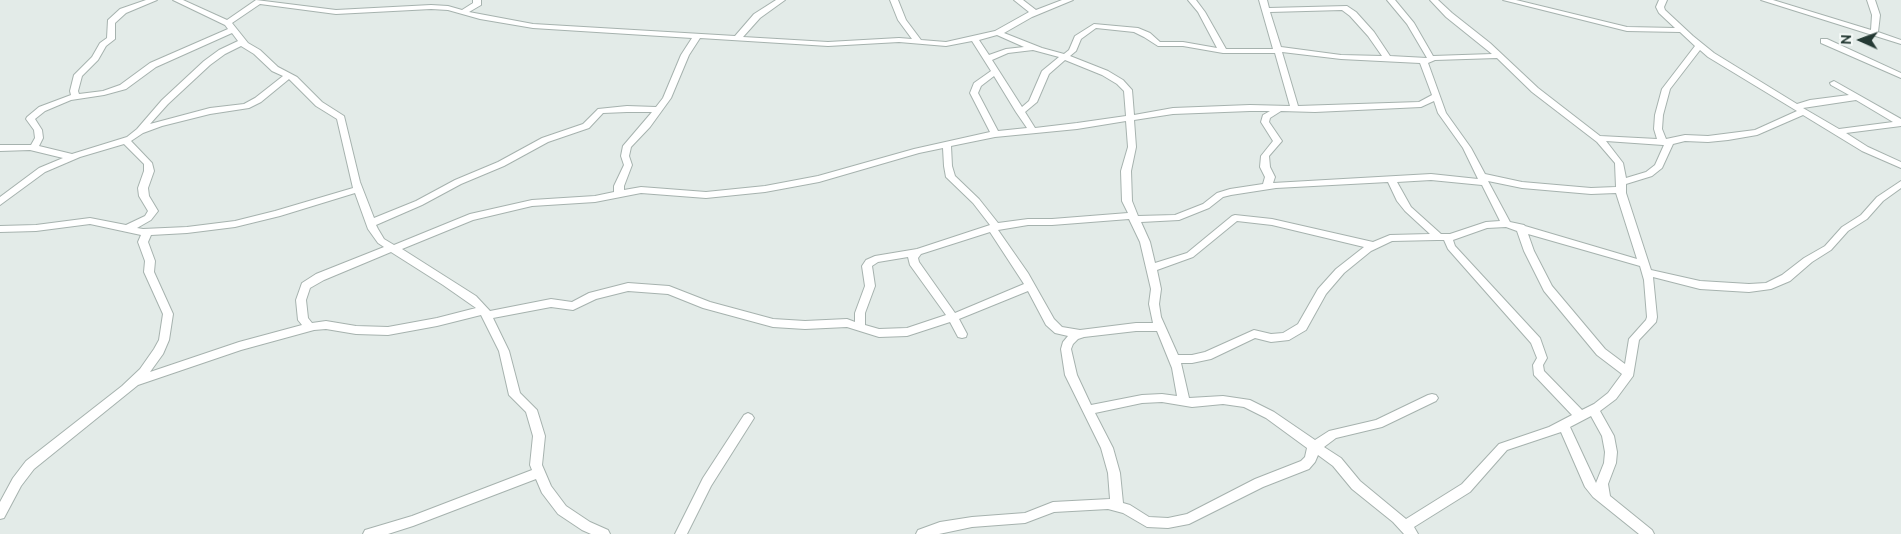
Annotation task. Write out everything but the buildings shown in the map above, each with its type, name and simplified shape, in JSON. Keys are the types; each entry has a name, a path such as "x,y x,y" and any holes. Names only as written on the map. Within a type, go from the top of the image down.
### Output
{"street":[{"path":"76,97 74,92 78,75 103,45 111,39 112,22 123,11 153,0"},
{"path":"465,11 476,5 478,3 477,0"},
{"path":"737,39 757,16 781,0"},
{"path":"894,0 902,20 918,41"},
{"path":"1018,0 1035,13"},
{"path":"34,148 39,138 38,130 30,122 34,114 55,102 104,93 122,87 161,61 231,26 260,1 336,12 432,7 465,11 480,17 533,26 697,37 814,44 918,41 946,44 975,39 998,32 1035,13 1069,0"},
{"path":"1192,0 1201,12 1222,51"},
{"path":"1263,0 1294,109"},
{"path":"1327,0 1332,8"},
{"path":"1391,0 1410,23 1428,60"},
{"path":"1088,410 1142,398 1162,398 1202,403 1223,400 1246,402 1270,415 1337,462 1356,485 1380,503 1408,530 1466,488 1503,447 1564,424 1593,409 1612,396 1629,373 1632,343 1651,322 1652,317 1645,268 1621,186 1622,173 1619,163 1612,152 1535,90 1434,0"},
{"path":"1507,0 1627,29 1681,30"},
{"path":"1663,0 1660,7 1662,11 1711,55 1865,149 1901,165"},
{"path":"1765,0 1901,42"},
{"path":"1871,0 1876,15 1874,34"},
{"path":"179,1 231,26 243,42 275,70 288,76 307,91 318,104 341,118 349,158 358,189 371,223 381,241 409,257 472,299 485,313 504,351 515,395 531,410 539,436 536,465 546,489 562,510 586,526 604,534"},
{"path":"1266,10 1332,8 1348,10 1378,42 1388,58"},
{"path":"1020,112 1033,102 1045,73 1072,51 1078,38 1094,26 1135,30 1147,35 1158,44 1183,44 1222,51 1304,51 1341,57 1428,60 1498,56"},
{"path":"998,32 1034,48 1064,57 1105,74 1124,86 1129,95 1132,147 1126,172 1125,188 1127,201 1145,242 1156,289 1154,304 1160,327 1175,359 1184,401"},
{"path":"619,194 619,186 628,165 625,156 627,146 647,125 667,98 685,55 697,37"},
{"path":"975,39 1032,130"},
{"path":"1824,41 1901,76"},
{"path":"0,202 42,170 74,157 126,141 140,131 165,102 206,63 222,52 243,42"},
{"path":"860,327 860,313 870,286 867,266 870,262 875,259 918,252 994,228 1028,222 1176,218 1206,206 1220,195 1267,186 1431,177 1484,180 1591,191 1621,186 1659,166 1666,142 1658,129 1658,115 1666,89 1699,45"},
{"path":"986,59 1006,51 1034,48"},
{"path":"1428,60 1424,62 1424,66 1442,113 1467,148 1506,224"},
{"path":"995,72 977,84 974,93 995,134"},
{"path":"140,131 201,113 246,106 265,95 288,76"},
{"path":"1834,83 1901,123"},
{"path":"310,327 303,320 301,300 303,291 310,282 470,217 532,203 595,199 641,190 706,195 766,189 819,179 947,144 995,134 1188,110 1294,109 1421,104 1435,97"},
{"path":"1596,138 1666,142 1685,138 1708,139 1747,134 1800,110 1810,103 1856,97"},
{"path":"371,223 419,203 458,182 501,164 545,140 586,126 601,111 627,109 658,110"},
{"path":"1267,186 1270,178 1265,168 1265,156 1278,141 1265,122 1266,117 1278,109"},
{"path":"1838,132 1901,123"},
{"path":"126,141 148,163 149,171 143,188 144,196 153,211 143,222 127,229"},
{"path":"947,144 950,177 976,201 1024,275 1050,322 1059,330 1079,334"},
{"path":"0,148 12,146 34,148 74,157"},
{"path":"1391,179 1408,209 1445,238 1536,341 1542,358 1538,365 1538,372 1581,416"},
{"path":"1175,359 1192,359 1206,356 1254,334 1271,338 1285,337 1302,327 1319,297 1340,271 1375,246 1390,238 1445,238 1486,225 1506,224 1521,227 1700,284 1749,288 1767,286 1786,278 1808,260 1828,248 1845,229 1864,217 1880,199 1901,184"},
{"path":"0,229 36,228 90,221 147,232 170,232 235,224 277,214 358,189"},
{"path":"1151,268 1190,256 1235,218 1272,222 1375,246"},
{"path":"1521,227 1529,251 1548,288 1601,352 1629,373"},
{"path":"0,514 5,497 30,465 133,382 157,355 164,340 168,314 149,272 150,261 143,242 147,232"},
{"path":"918,252 913,257 914,263 962,334"},
{"path":"133,382 239,346 310,327 326,325 356,330 388,330 558,302 572,306 616,288 644,287 669,290 707,305 773,323 805,325 838,322 879,333 893,333 926,327 1029,286"},
{"path":"1116,505 1114,473 1107,448 1071,375 1066,349 1068,342 1079,334 1120,328 1160,327"},
{"path":"922,534 940,528 972,522 1025,518 1053,507 1108,504 1116,505 1147,522 1168,523 1189,519 1258,483 1305,465 1311,459 1314,446 1333,434 1378,424 1432,398"},
{"path":"1593,409 1608,436 1612,452 1602,484 1604,500"},
{"path":"681,534 707,482 748,418"},
{"path":"1564,424 1589,484 1604,500 1648,534"},
{"path":"369,534 413,521 540,473"}]}
